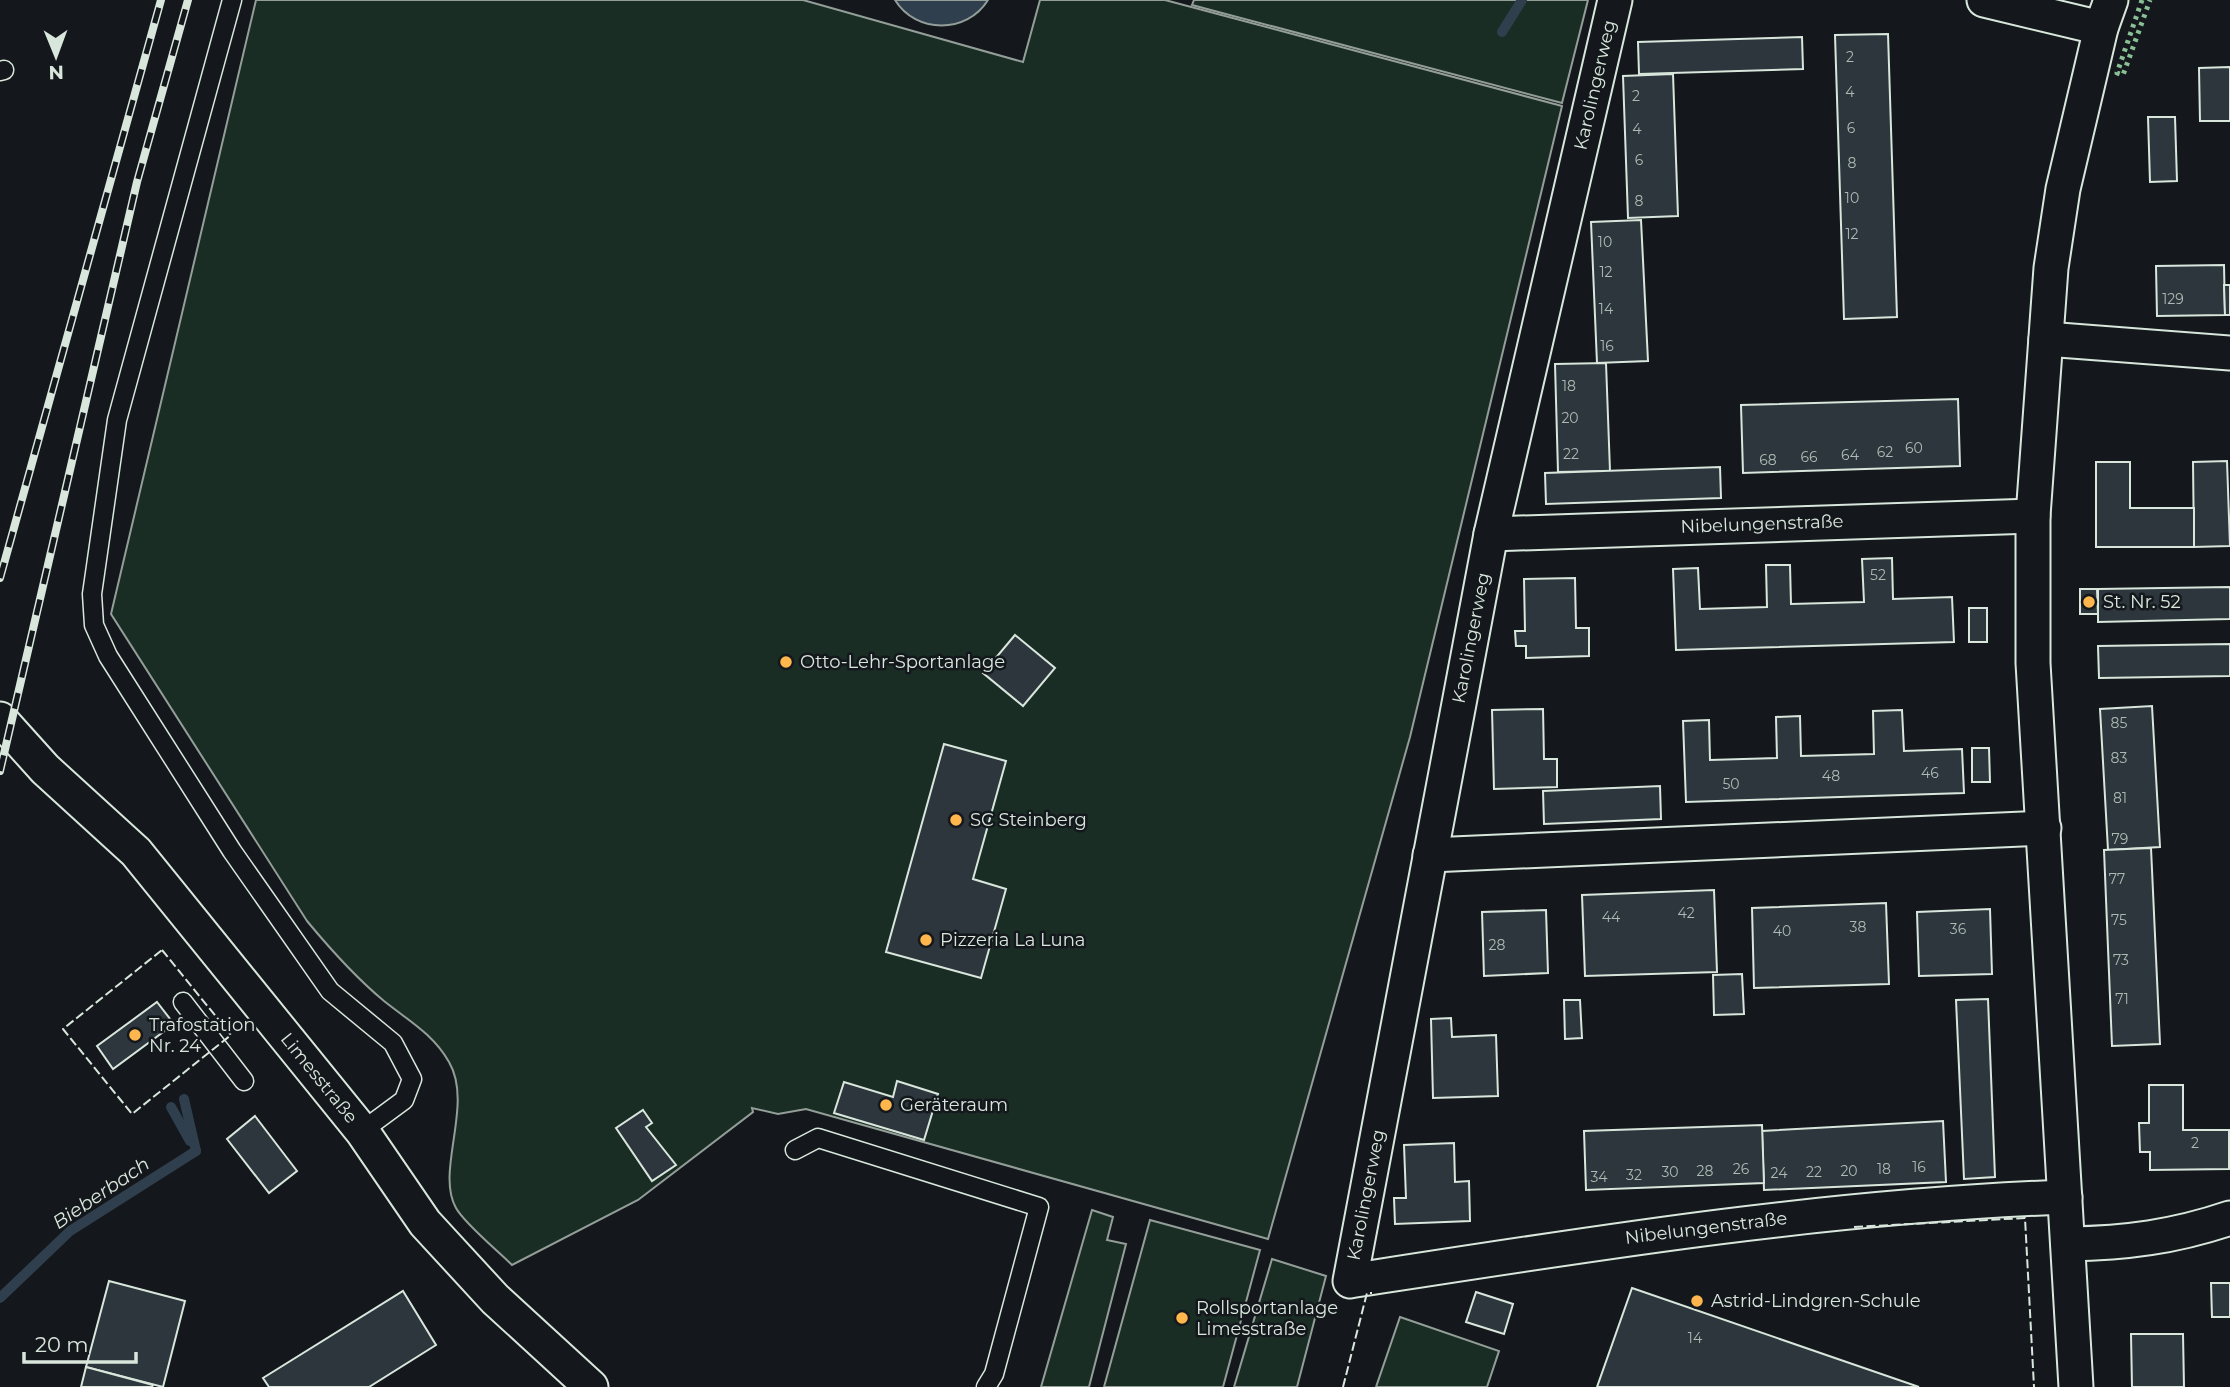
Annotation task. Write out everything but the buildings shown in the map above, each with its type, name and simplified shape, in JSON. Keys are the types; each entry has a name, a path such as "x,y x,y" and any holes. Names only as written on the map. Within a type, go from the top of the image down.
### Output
{"street":[{"name":"Karolingerweg","path":"1350,1281 1491,534 1615,0"},
{"path":"1984,0 2106,14 2063,190 2051,268 2033,516 2033,663 2076,1387"},
{"path":"2046,339 2230,353"},
{"name":"Nibelungenstraße","path":"1491,534 2033,516"},
{"name":"Limesstraße","path":"0,719 45,769 136,852 362,1131 425,1223 495,1299 591,1387"},
{"path":"1430,855 2044,828"},
{"name":"Nibelungenstraße","path":"1350,1281 1688,1228 1946,1201 2065,1197"},
{"path":"2068,1244 2111,1244 2180,1235 2230,1219"}],"lane":[{"path":"232,0 117,420 92,594 94,625 108,656 218,828 330,991 393,1043 412,1079 404,1100 362,1131"},
{"path":"183,1002 244,1081"},
{"path":"795,1150 817,1138 1040,1207 994,1374 986,1387"}],"green space":[{"name":"Otto-Lehr-Sportanlage","path":"256,0 803,0 1023,62 1040,0 1165,0 1562,106 1410,737 1268,1239 806,1109 778,1114 752,1108 753,1112 638,1200 512,1265 460,1214 451,1193 451,1157 458,1098 456,1079 449,1062 428,1036 353,973 307,921 111,614"},
{"path":"1194,0 1588,0 1562,103 1192,5"},
{"path":"1092,1210 1113,1217 1107,1240 1126,1244 1089,1387 1041,1387"},
{"name":"Rollsportanlage Limesstraße","path":"1150,1220 1260,1250 1223,1387 1104,1387"},
{"path":"1272,1259 1326,1276 1297,1387 1234,1387"},
{"path":"1400,1317 1499,1351 1487,1387 1376,1387"}],"water":[{"path":"895,0 988,0 968,19 942,25 915,19"}],"waterway":[{"path":"1502,32 1522,0"},
{"path":"184,1099 196,1151"},
{"path":"171,1107 190,1141"},
{"name":"Bieberbach","path":"0,1298 70,1231 196,1151"}],"railway":[{"path":"0,578 161,0"},
{"path":"0,771 137,182 188,0"}],"hedge":[{"path":"2142,0 2117,73 2123,75 2150,0"}],"fence":[{"path":"162,950 231,1035 132,1114 63,1029 162,950"},
{"path":"1854,1227 2025,1218 2034,1387"},
{"path":"1343,1387 1367,1293 1372,1293"}],"place":[{"name":"St. Nr. 52","path":"2089,602"},
{"name":"Otto-Lehr-Sportanlage","path":"786,662"},
{"name":"SC Steinberg","path":"956,820"},
{"name":"Pizzeria La Luna","path":"926,940"},
{"name":"Trafostation Nr. 24","path":"135,1035"},
{"name":"Geräteraum","path":"886,1105"},
{"name":"Astrid-Lindgren-Schule","path":"1697,1301"},
{"name":"Rollsportanlage Limesstraße","path":"1182,1318"}]}
